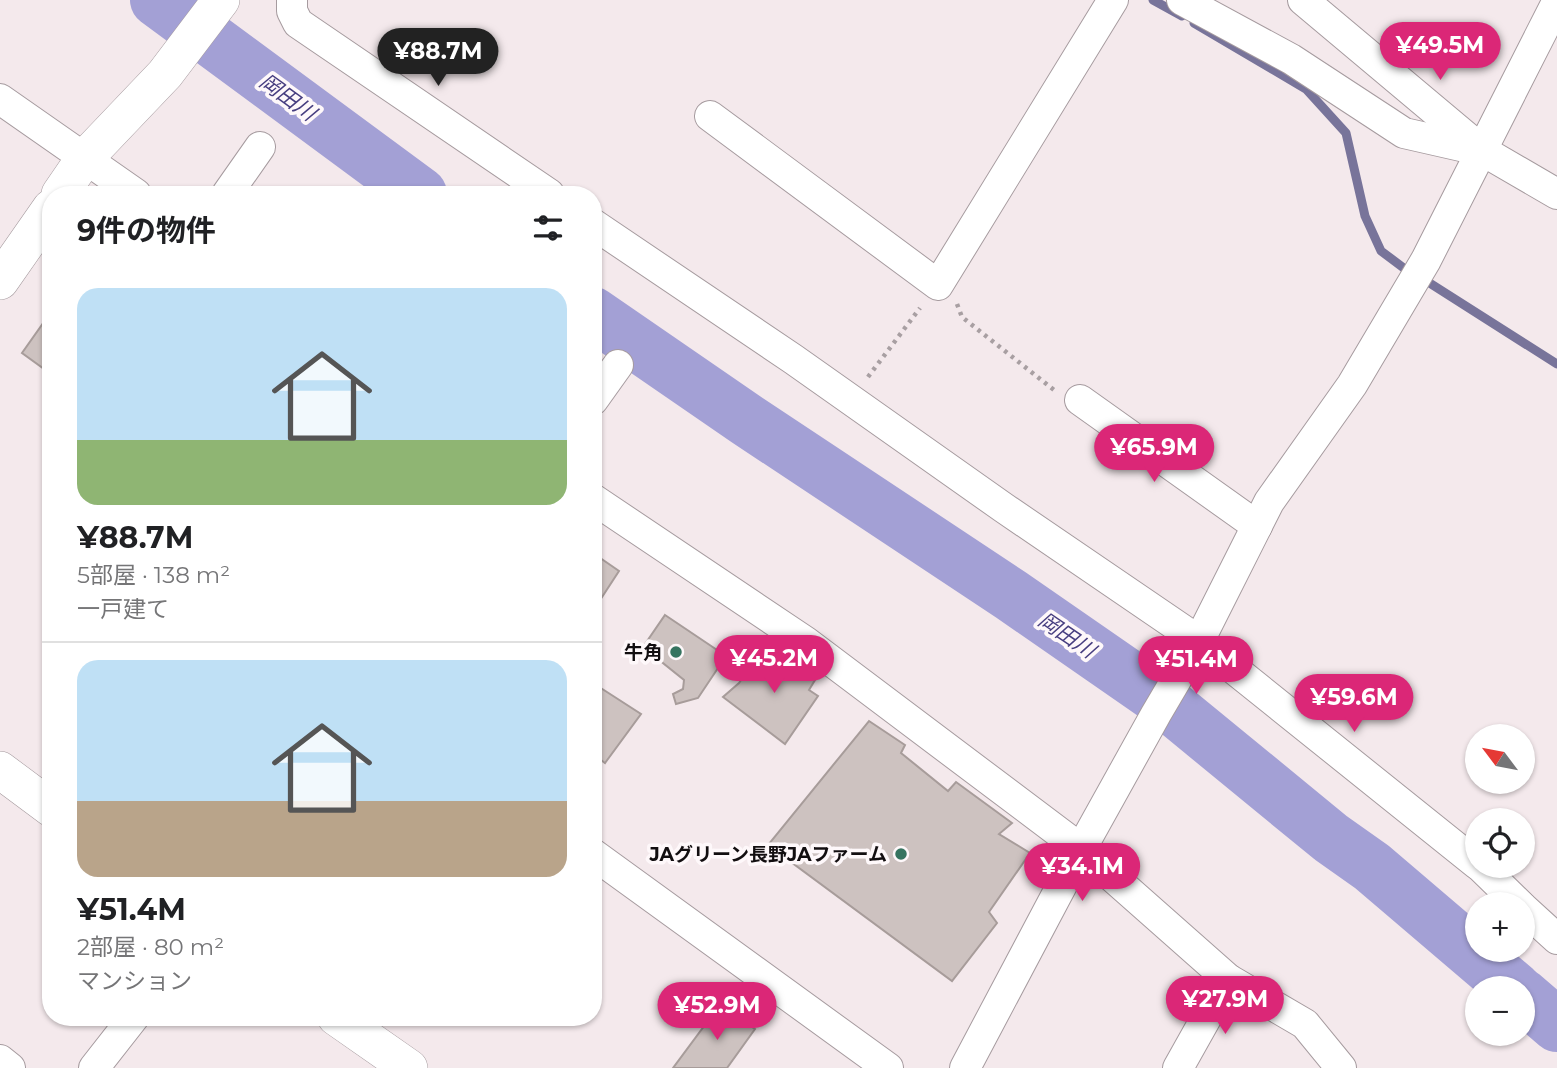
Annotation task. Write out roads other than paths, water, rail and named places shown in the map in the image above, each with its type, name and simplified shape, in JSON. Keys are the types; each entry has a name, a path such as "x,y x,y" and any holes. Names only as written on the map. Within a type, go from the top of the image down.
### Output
{"street":[{"path":"65,186 84,159 165,75 221,0"},
{"path":"292,0 292,11 298,23 537,186"},
{"path":"710,116 939,285 1113,0"},
{"path":"1181,0 1291,59 1404,133 1483,151"},
{"path":"1303,0 1483,151 1557,194"},
{"path":"965,1068 1082,849 1196,646 1269,502 1352,385 1426,260 1483,151 1548,46 1557,2"},
{"path":"0,99 124,186"},
{"path":"233,186 260,147"},
{"path":"0,281 42,221"},
{"path":"602,230 850,400 1196,646 1465,855"},
{"path":"602,387 618,365"},
{"path":"1080,400 1257,526"},
{"path":"602,505 806,642 1082,849 1228,979 1305,1024 1340,1068"},
{"path":"0,770 42,801"},
{"path":"602,861 888,1068"},
{"path":"1492,878 1506,892"},
{"path":"1535,919 1557,939"},
{"path":"1178,1068 1228,979"},
{"path":"94,1068 127,1026"},
{"path":"350,1026 409,1068"},
{"path":"0,1060 10,1068"}],"waterway":[{"name":"岡田川","path":"157,0 409,186"},
{"path":"1153,0 1182,16"},
{"path":"1194,23 1306,89 1346,133 1365,216 1381,251 1409,272"},
{"path":"1428,282 1557,364"},
{"name":"岡田川","path":"602,320 1164,701 1331,838 1372,867 1500,976"},
{"name":"岡田川","path":"1535,1006 1557,1025"}],"place":[{"name":"牛角","path":"676,652"},
{"name":"JAグリーン長野JAファーム","path":"901,854"}]}
